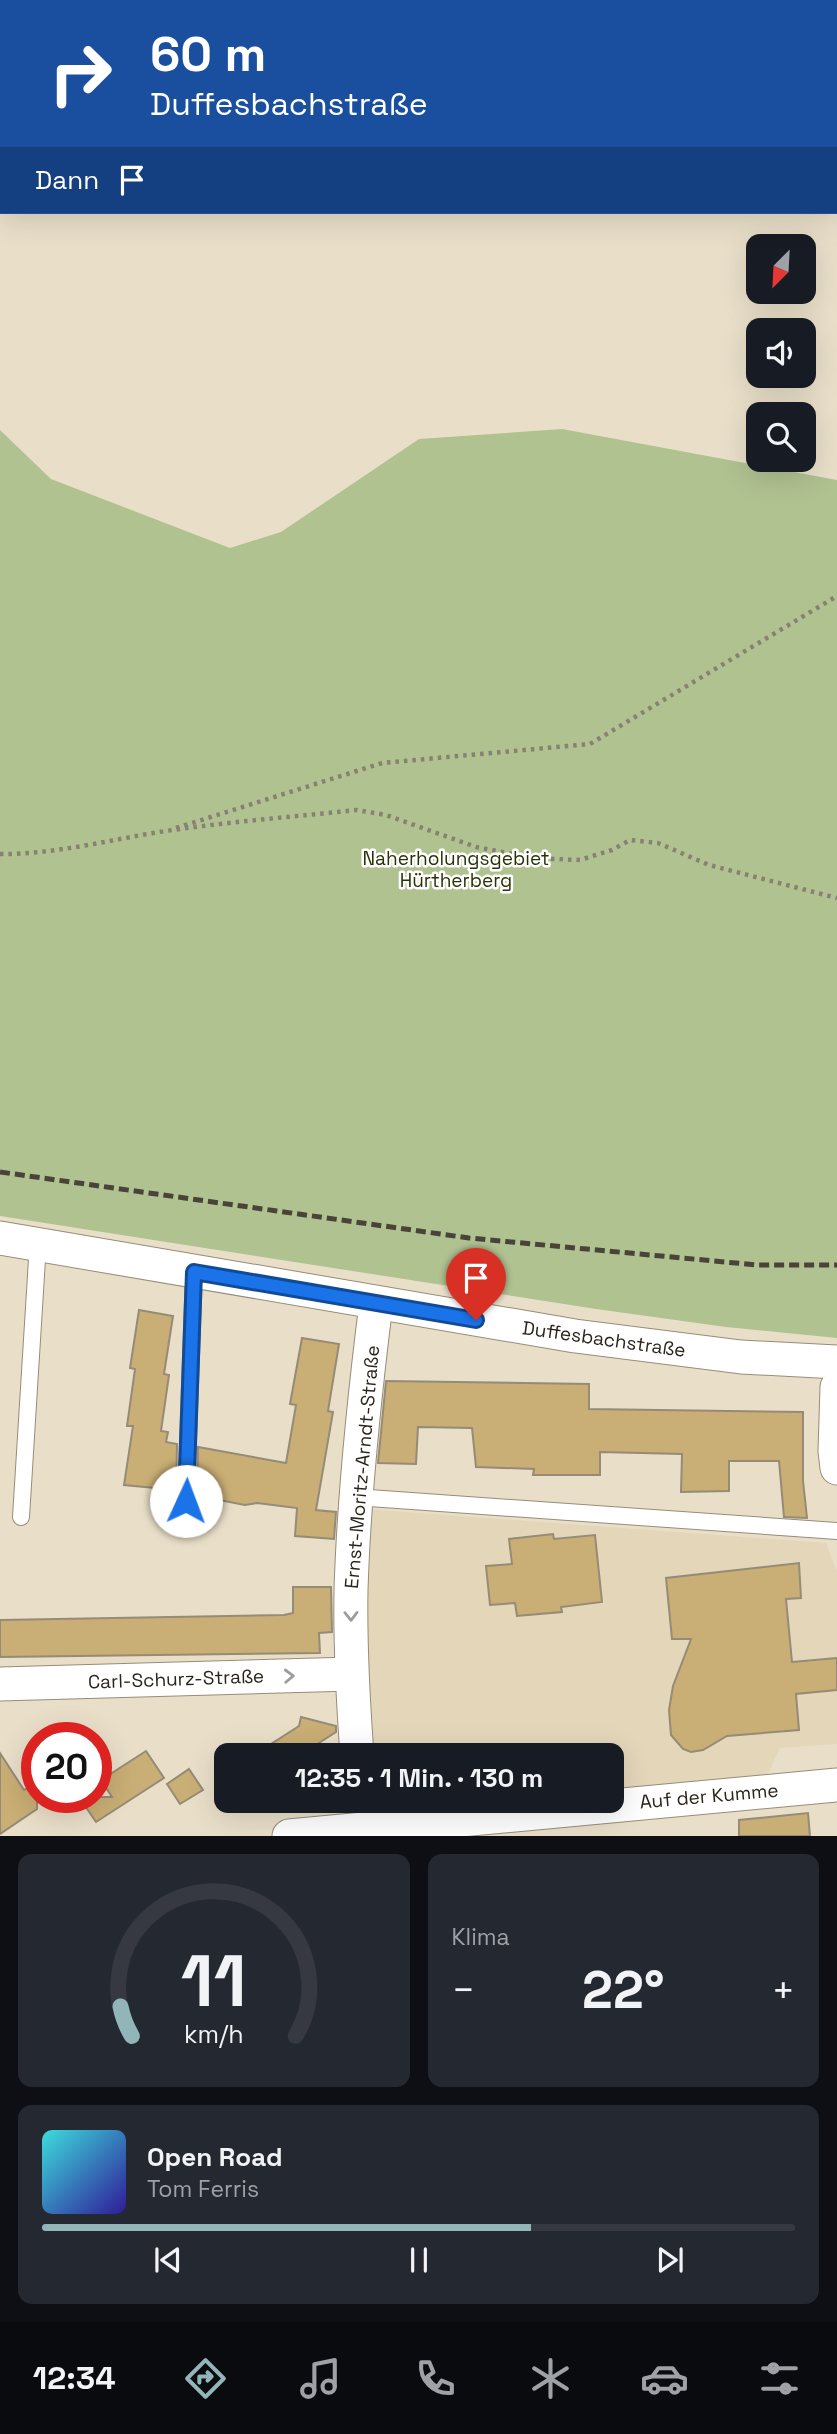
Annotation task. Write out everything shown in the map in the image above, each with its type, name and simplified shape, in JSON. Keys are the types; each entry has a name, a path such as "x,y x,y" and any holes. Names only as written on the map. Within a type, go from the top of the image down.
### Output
{"street":[{"name":"Duffesbachstraße","path":"0,1238 575,1336 741,1357 837,1362"},
{"name":"Ernst-Moritz-Arndt-Straße","path":"355,1743 351,1593 355,1497 376,1304"},
{"path":"837,1387 837,1468"},
{"name":"Carl-Schurz-Straße","path":"0,1684 352,1674"},
{"name":"Auf der Kumme","path":"289,1836 360,1814 511,1824 837,1785"}],"lane":[{"path":"21,1517 38,1243"},
{"path":"185,1526 194,1272"},
{"path":"355,1497 837,1531"}],"path":[{"path":"165,831 382,763 590,744 837,596"},
{"path":"0,854 165,831 357,810 386,815 477,847 533,858 580,860 612,850 630,840 658,843 709,865 837,898"}],"shaded area":[{"path":"366,1509 826,1543 837,1571 837,1744 780,1748 767,1776 624,1788 624,1743 366,1743"}],"green space":[{"name":"Naherholungsgebiet Hürtherberg","path":"562,429 746,463 746,472 794,472 837,480 837,1338 726,1327 596,1309 0,1216 0,430 51,479 230,548 281,532 419,439"}],"building":[{"path":"139,1310 173,1316 164,1374 169,1375 161,1431 168,1432 166,1442 177,1444 176,1490 124,1485 133,1426 127,1426 135,1369 130,1368"},
{"path":"302,1338 339,1344 328,1411 333,1412 316,1510 336,1512 334,1539 295,1536 297,1508 257,1503 245,1505 197,1494 198,1447 286,1463 296,1405 290,1404"},
{"path":"386,1381 589,1384 589,1409 803,1412 803,1481 807,1518 784,1517 779,1461 729,1461 729,1491 681,1492 682,1454 600,1452 600,1475 533,1475 534,1469 476,1467 472,1428 418,1427 416,1464 378,1463"},
{"path":"553,1534 554,1539 595,1535 602,1602 561,1607 562,1612 517,1616 515,1603 490,1605 486,1566 512,1564 509,1539"},
{"path":"799,1563 801,1598 786,1599 792,1662 837,1658 837,1690 796,1694 799,1730 727,1736 703,1750 691,1752 683,1749 671,1735 669,1710 673,1686 691,1639 672,1639 666,1578"},
{"path":"293,1587 331,1587 332,1632 319,1633 320,1653 0,1657 0,1620 284,1615 293,1613"},
{"path":"301,1717 336,1726 336,1732 319,1743 273,1743 299,1726"},
{"path":"146,1751 164,1778 112,1812 112,1773"},
{"path":"0,1753 21,1785 21,1813 31,1813 0,1834"},
{"path":"189,1769 203,1790 180,1804 167,1784"},
{"path":"90,1813 110,1813 96,1822"},
{"path":"808,1813 810,1836 739,1836 739,1820"}],"railway":[{"path":"0,1172 469,1238 757,1265 837,1265"}],"route":[{"path":"186,1501 194,1272 476,1320"}]}
